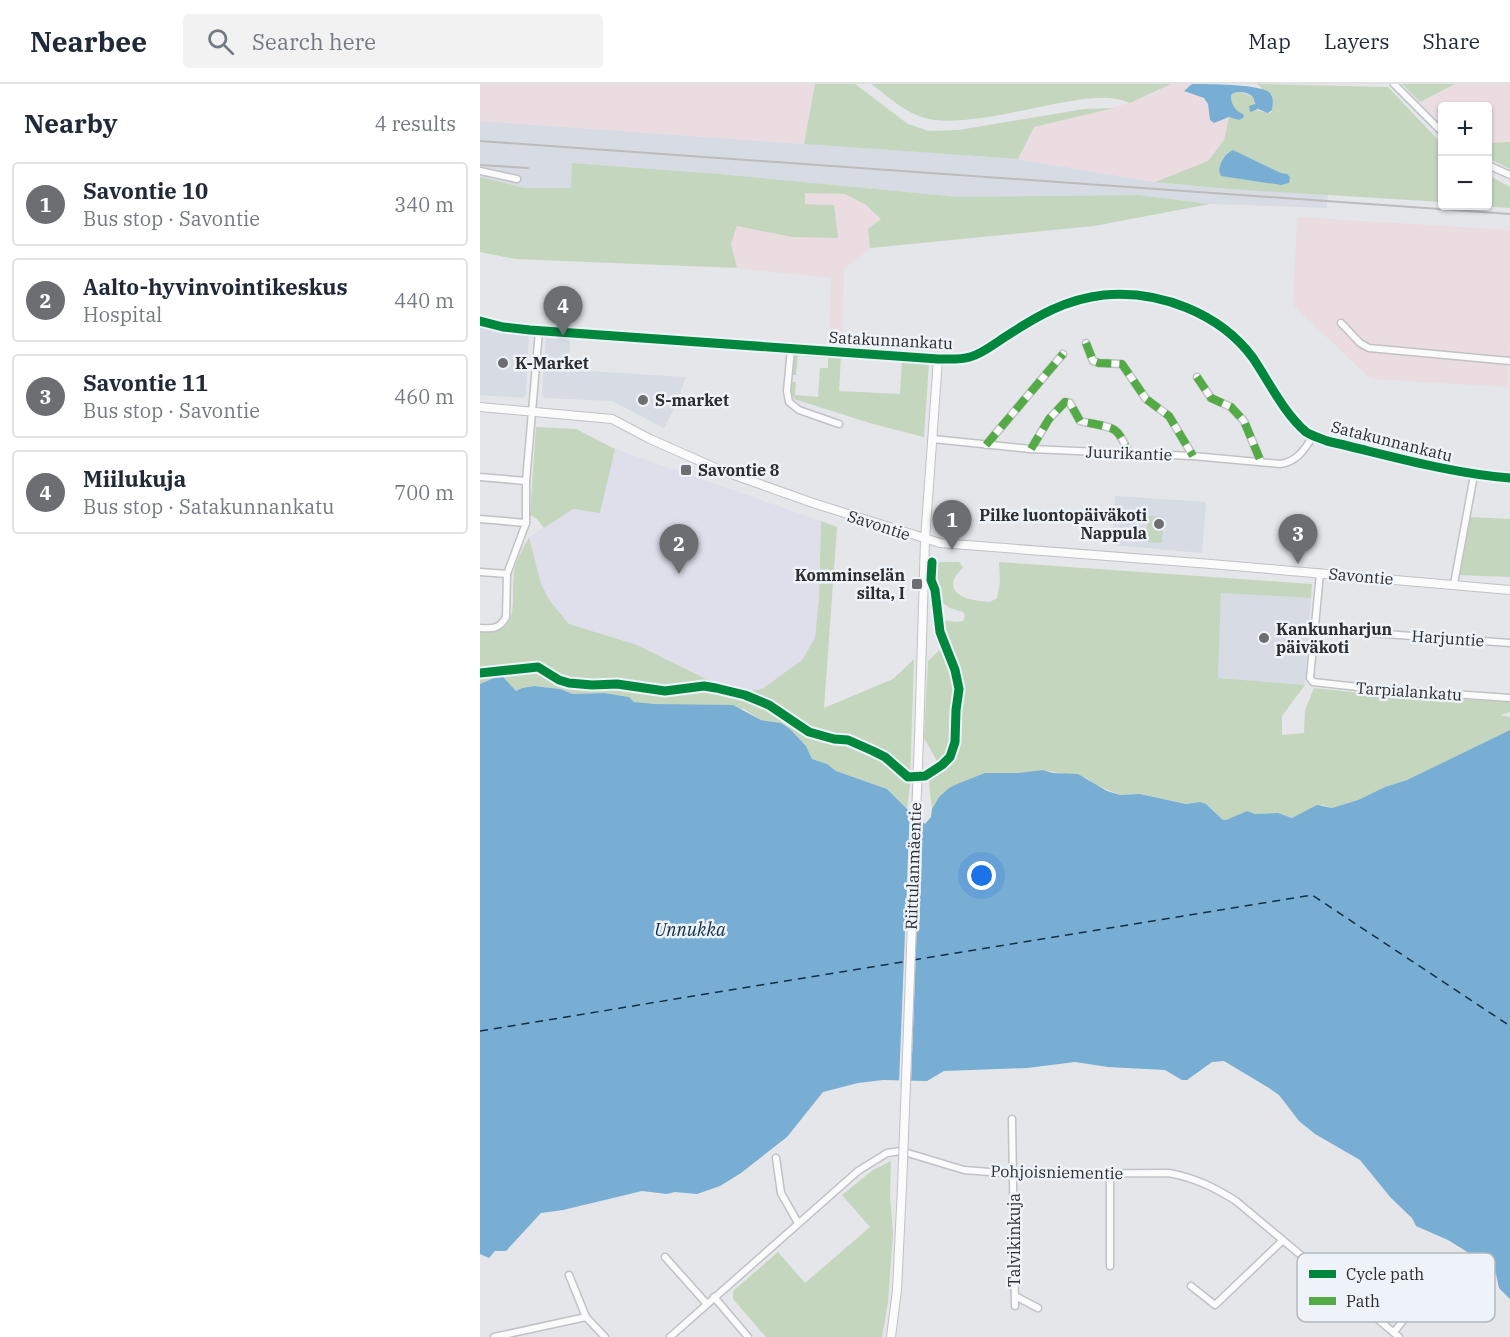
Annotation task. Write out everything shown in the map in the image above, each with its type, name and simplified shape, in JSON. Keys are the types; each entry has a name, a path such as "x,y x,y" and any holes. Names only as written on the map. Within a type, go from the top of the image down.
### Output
{"street":[{"path":"1394,84 1438,127"},
{"path":"1492,167 1510,175"},
{"path":"480,171 517,179"},
{"name":"Satakunnankatu","path":"480,321 503,327 539,331 938,359 972,357 1036,316 1080,298 1106,295 1153,298 1185,307 1227,333 1251,356 1297,423 1313,436 1474,475 1510,478"},
{"path":"1341,323 1360,343 1369,348 1510,361"},
{"path":"480,628 494,629 503,623 506,617 507,574 526,523 526,481 539,331"},
{"path":"1086,343 1093,361 1122,364 1146,399 1169,416 1193,456"},
{"path":"791,349 787,391 789,402 799,410 839,424"},
{"path":"986,445 1062,354"},
{"name":"Riittulanmäentie","path":"891,1337 897,1281 902,1187 925,540 938,359"},
{"path":"1197,377 1211,398 1231,407 1244,421 1261,462"},
{"path":"1031,449 1049,419 1065,402 1070,404 1080,421 1111,427 1119,434 1130,454"},
{"name":"Savontie","path":"480,407 612,419 650,439 720,470 925,540 940,543 1510,590"},
{"name":"Juurikantie","path":"933,440 1031,449 1193,456 1281,464 1292,461 1305,449 1313,436"},
{"path":"1454,584 1474,475"},
{"path":"480,477 526,481"},
{"path":"480,519 526,523"},
{"path":"480,572 507,574"},
{"path":"1315,629 1320,573"},
{"name":"Harjuntie","path":"1315,629 1510,643"},
{"name":"Tarpialankatu","path":"1315,629 1310,678 1316,683 1510,698"},
{"name":"Talvikinkuja","path":"1012,1119 1015,1306"},
{"name":"Pohjoisniementie","path":"670,1337 858,1171 887,1153 901,1151 964,1170 1014,1174 1169,1173 1193,1178 1214,1187 1236,1202 1297,1253"},
{"path":"776,1158 781,1193 798,1224"},
{"path":"1110,1172 1110,1266"},
{"path":"1191,1286 1215,1305 1282,1241"},
{"path":"665,1257 707,1304"},
{"path":"569,1275 586,1317 605,1337"},
{"path":"1015,1296 1038,1308"},
{"path":"714,1298 748,1337"},
{"path":"494,1337 586,1317"},
{"name":"Pohjoisniementie","path":"1382,1322 1399,1337"},
{"path":"1394,1332 1402,1322"}],"shaded area":[{"path":"480,84 815,84 804,144 480,121"},
{"path":"1171,84 1192,84 1184,91 1204,98 1208,104 1210,120 1214,123 1229,117 1224,140 1208,161 1155,182 1018,159 1034,127 1114,108 1145,97"},
{"path":"1455,84 1510,84 1510,142 1492,143 1492,102 1438,102 1438,119 1420,102"},
{"path":"480,121 1018,159 1155,182 1228,189 1328,194 1327,208 1210,204 1139,195 958,197 720,174 573,163 572,188 525,188 480,177"},
{"path":"804,193 845,194 866,205 881,219 868,229 870,248 844,269 842,341 829,343 831,278 737,268 731,244 737,226 792,237 805,204"},
{"path":"1297,217 1510,230 1510,343 1507,387 1371,379 1293,305"},
{"path":"480,325 498,330 529,333 526,394 523,398 480,395"},
{"path":"546,338 570,340 569,370 686,377 664,428 612,401 545,398 542,395"},
{"path":"615,449 821,521 819,598 815,638 802,660 762,689 751,691 735,689 706,679 637,645 569,624 550,601 541,584 529,537 573,509 600,513"},
{"name":"Pilke luontopäiväkoti Nappula","path":"1115,496 1206,502 1202,553 1112,545"},
{"name":"Kankunharjun päiväkoti","path":"1221,593 1311,598 1305,685 1218,678"}],"green space":[{"path":"815,84 855,84 908,124 929,131 959,130 1084,109 1114,108 1034,127 1018,159 804,144"},
{"path":"871,84 1171,84 1130,103 1108,98 1086,99 976,119 939,120 918,116"},
{"path":"1257,84 1388,87 1438,140 1438,202 1228,189 1155,182 1208,161 1224,140 1229,117 1240,120 1230,98 1233,93 1241,92 1253,97 1255,110 1271,113 1273,106","holes":["1233,150 1287,174 1281,185 1238,178 1221,161 1227,153"]},
{"path":"1402,84 1455,84 1420,102"},
{"path":"1510,142 1510,169 1492,160 1492,143"},
{"path":"572,163 720,174 958,197 1139,195 1210,204 1094,226 870,248 868,229 881,219 866,205 845,194 805,193 805,204 834,205 838,238 792,237 737,226 731,244 737,268 515,259 480,252 480,177 525,188 571,188"},
{"path":"1492,177 1510,187 1510,208 1492,207"},
{"path":"802,352 841,355 839,391 900,394 902,360 929,363 924,437 873,424 794,399 791,394 792,382 796,382 795,395 818,397 820,368 828,368 828,358 798,356 796,375 792,375 795,355"},
{"path":"536,427 576,429 615,449 600,513 573,509 544,528 537,519 530,515"},
{"path":"1148,516 1163,517 1162,543 1146,542"},
{"path":"1470,517 1510,519 1510,577 1458,575"},
{"path":"821,521 837,527 824,708 893,679 914,659 910,784 907,809 887,789 836,771 827,764 812,759 806,746 781,723 761,720 744,709 634,702 628,697 604,693 573,694 560,689 534,686 516,691 501,678 494,678 480,684 480,632 494,631 504,627 509,620 512,611 515,567 529,537 541,584 550,601 569,624 637,645 706,679 735,689 751,691 762,689 802,660 815,638 819,598"},
{"path":"939,562 959,562 963,567 954,579 953,586 959,595 972,600 990,602 997,598 1000,582 999,562 1312,584 1311,598 1221,593 1218,678 1305,685 1282,716 1282,735 1304,733 1305,710 1314,688 1372,694 1510,702 1510,712 1500,715 1510,717 1510,730 1407,780 1385,787 1358,800 1332,808 1322,805 1292,818 1278,813 1255,814 1247,811 1223,820 1206,804 1200,802 1186,804 1141,794 1120,795 1094,784 1087,778 1043,770 985,773 949,788 939,797 932,809 929,783 937,761 924,738 928,661 948,642 941,620 963,621 965,616 963,612 950,608 940,601 934,576"},
{"path":"891,1161 890,1195 893,1234 888,1302 882,1337 766,1337 733,1299 733,1291 778,1252 805,1283 870,1227 842,1195 873,1170"}],"water":[{"path":"1192,84 1233,85 1263,89 1272,96 1272,110 1268,113 1258,109 1250,112 1249,106 1255,104 1253,97 1236,92 1231,95 1231,101 1244,117 1239,120 1229,117 1214,123 1210,120 1208,104 1204,98 1184,91"},
{"path":"1233,150 1287,174 1290,177 1289,183 1281,185 1221,176 1219,170 1222,161"},
{"name":"Unnukka","path":"496,677 503,677 516,691 534,686 560,689 573,694 604,693 629,697 634,702 733,705 761,720 781,723 806,746 812,759 827,764 836,771 887,789 925,824 931,817 932,809 939,797 957,784 985,773 1043,770 1053,773 1078,774 1107,791 1120,795 1140,794 1186,804 1200,802 1206,804 1223,820 1247,811 1255,814 1278,813 1292,818 1317,805 1332,808 1358,800 1385,787 1407,780 1510,730 1510,1299 1499,1288 1495,1273 1495,1253 1469,1253 1448,1240 1416,1226 1412,1218 1391,1198 1360,1160 1315,1134 1299,1121 1279,1095 1224,1061 1212,1062 1187,1080 1182,1080 1165,1070 1108,1067 1075,1062 1027,1068 944,1071 927,1081 883,1080 858,1083 823,1092 787,1137 741,1173 720,1186 697,1194 642,1191 541,1213 506,1251 495,1251 489,1258 480,1254 480,684"}],"pier":[{"path":"910,808 921,817 911,1084 899,1083"}],"ferry route":[{"path":"913,960 1312,895 1510,1026"},
{"path":"480,1031 908,961"}],"railway":[{"path":"480,141 1510,214"},
{"path":"480,165 528,168"}],"marked path":[{"path":"1086,343 1093,361 1122,364 1146,399 1169,416 1193,456"},
{"path":"986,445 1063,354"},
{"path":"1197,377 1211,398 1231,407 1244,421 1261,462"},
{"path":"1031,449 1049,419 1065,402 1070,403 1080,421 1105,426 1117,432 1130,454"}],"cycle path":[{"path":"480,321 503,327 530,330 954,359 979,354 1040,316 1077,300 1104,295 1146,296 1187,308 1224,328 1253,358 1291,416 1311,435 1418,463 1510,478"},
{"path":"480,673 538,667 559,680 569,683 617,684 665,691 704,686 716,688 745,695 769,705 809,732 834,739 848,740 873,751 885,757 908,777 925,776 950,757 955,742 959,689 955,670 940,632 935,590 931,580 932,562"}],"place":[{"name":"Miilukuja","path":"563,336"},
{"name":"K-Market","path":"503,363"},
{"name":"S-market","path":"643,400"},
{"name":"Savontie 8","path":"686,470"},
{"name":"Pilke luontopäiväkoti Nappula","path":"1159,524"},
{"name":"Savontie 10","path":"952,550"},
{"name":"Savontie 11","path":"1298,564"},
{"name":"Aalto-hyvinvointikeskus","path":"679,574"},
{"name":"Komminselän silta, I","path":"917,584"},
{"name":"Kankunharjun päiväkoti","path":"1264,638"}]}
